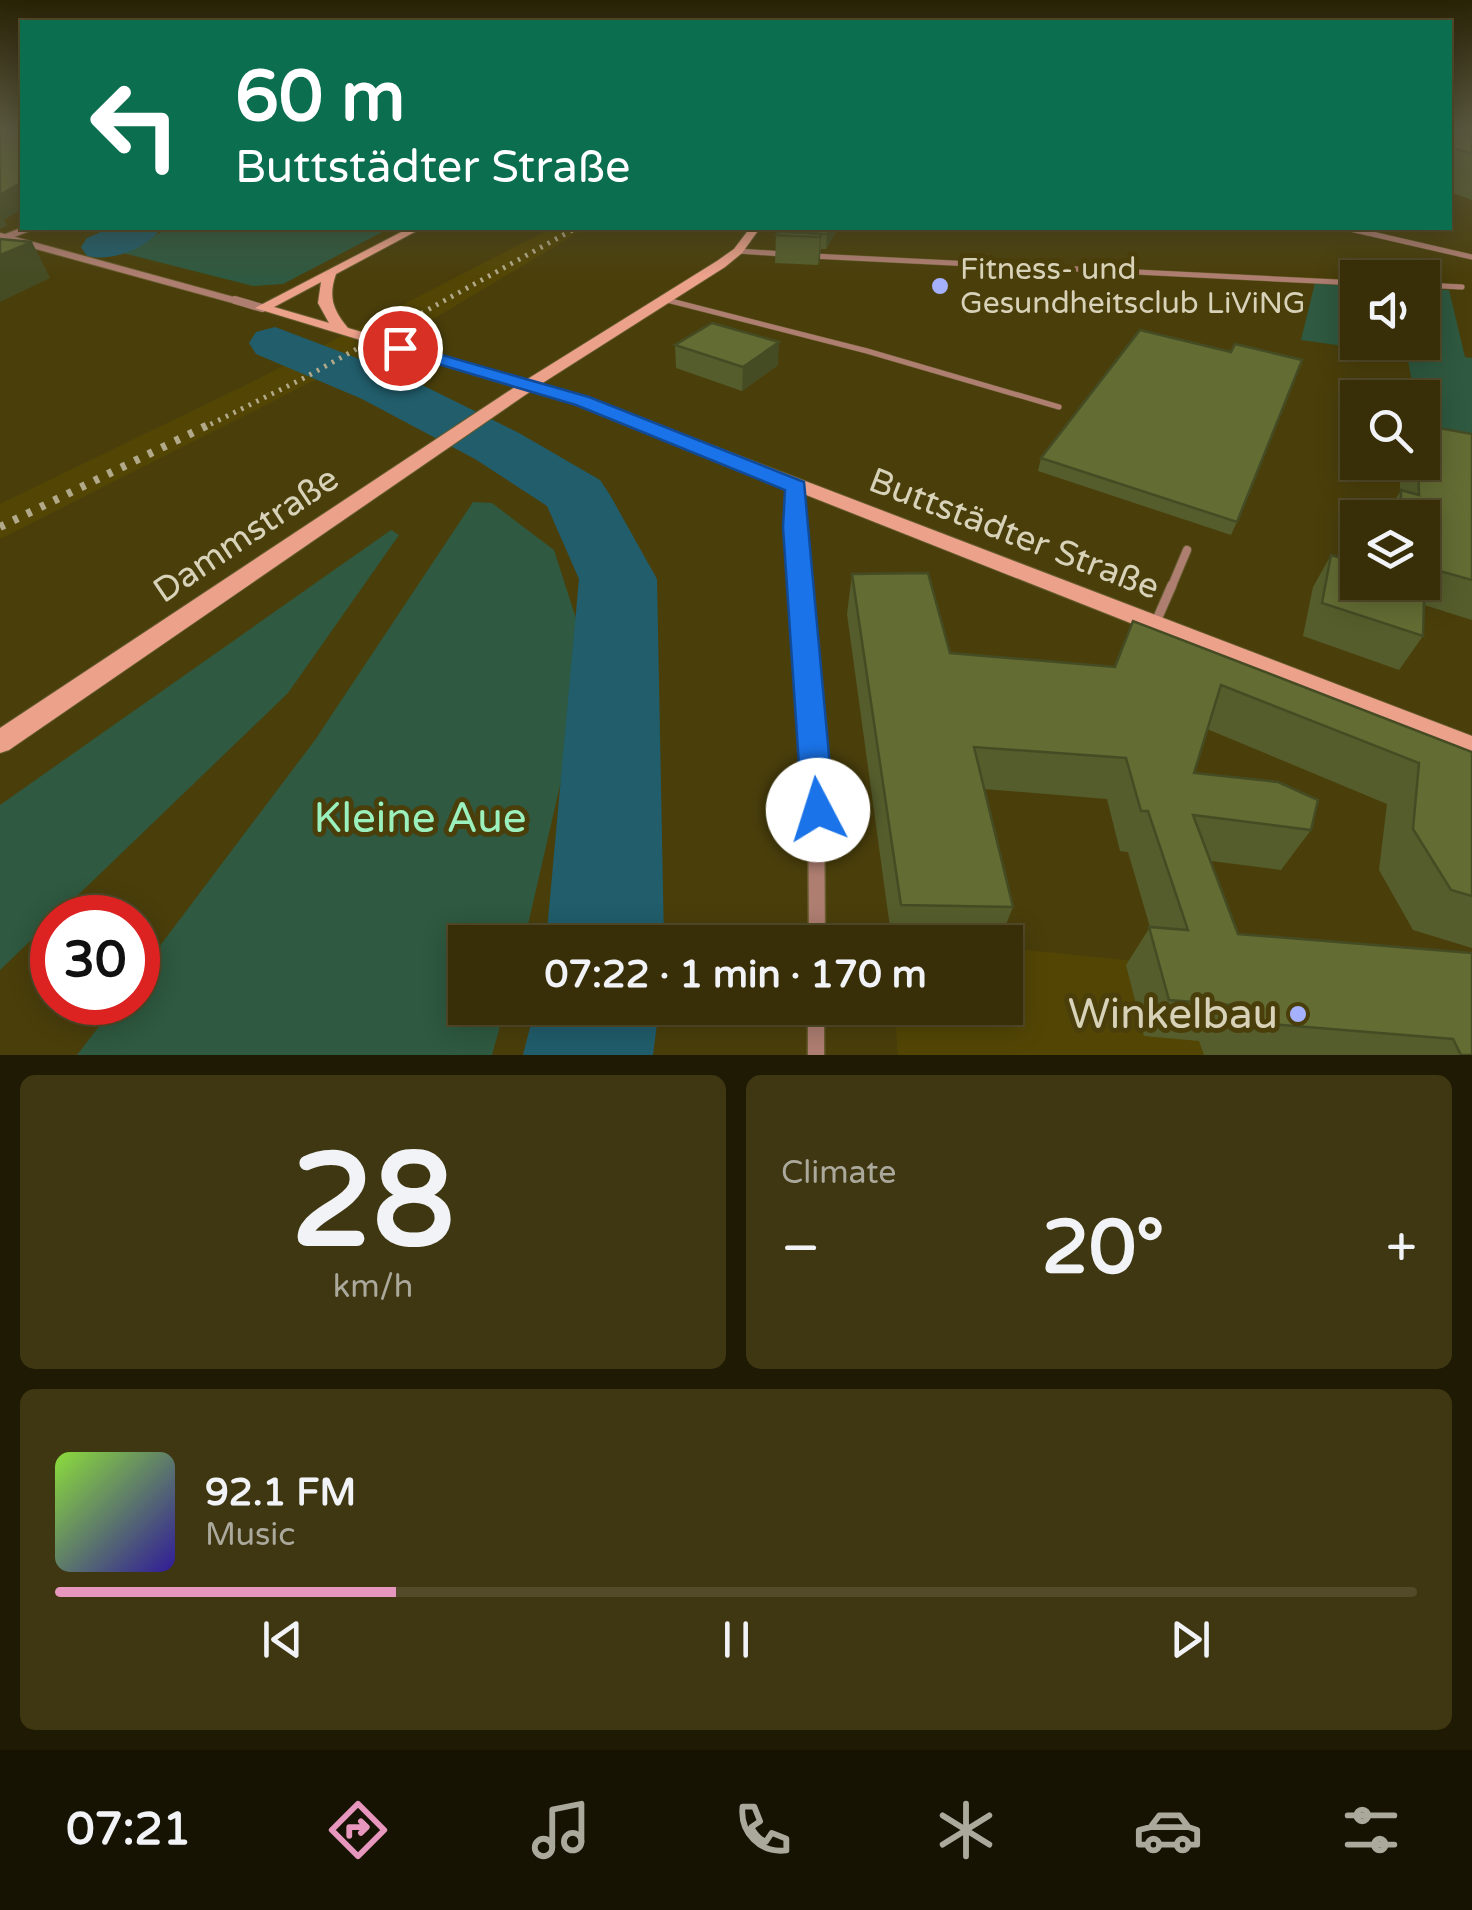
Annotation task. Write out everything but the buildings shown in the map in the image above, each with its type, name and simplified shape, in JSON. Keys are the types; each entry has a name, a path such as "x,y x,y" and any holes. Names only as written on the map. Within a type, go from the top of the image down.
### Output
{"main road":[{"path":"262,308 412,230"},
{"path":"738,251 754,230"},
{"name":"Dammstraße","path":"0,742 530,384 738,251"},
{"path":"331,272 322,301 326,313 342,331"},
{"name":"Buttstädter Straße","path":"262,308 597,406 1472,748"}],"street":[{"path":"2,237 262,308"},
{"path":"796,486 795,527 818,810 817,925"},
{"path":"816,1025 816,1055"}],"lane":[{"path":"1355,230 1472,257"},
{"path":"738,251 784,254"},
{"path":"804,255 1340,282"},
{"path":"1440,286 1462,287"},
{"path":"664,300 850,346 1059,407"},
{"path":"1154,626 1187,550"}],"shaded area":[{"path":"548,230 583,230 418,328 0,539 0,504 252,382"},
{"path":"1023,950 1446,992 1472,1055 898,1055 895,1025 1023,1025"}],"green space":[{"path":"166,230 386,230 283,284 253,286 119,252"},
{"path":"1315,283 1340,284 1340,346 1301,340"},
{"path":"1440,290 1449,290 1465,357 1472,358 1472,456 1440,443 1440,380 1412,380 1408,360 1440,360"},
{"name":"Kleine Aue","path":"473,502 492,503 554,550 589,659 528,925 448,925 448,1025 500,1025 492,1055 77,1055 100,1025 160,1025 160,946 315,740"},
{"path":"391,530 399,535 288,693 78,895 30,895 30,941 0,970 0,805"}],"waterway":[{"path":"102,247 137,230"},
{"path":"275,343 382,387 497,446 576,495 618,579 606,925"},
{"path":"588,1055 594,1025"}],"railway":[{"path":"203,428 304,378 572,230"},
{"path":"0,527 208,425"}],"place":[{"name":"Fitness- und Gesundheitsclub LiViNG","path":"940,286"},
{"name":"Winkelbau","path":"1298,1014"}],"route":[{"path":"400,348 582,401 796,486 795,527 818,810"}]}
